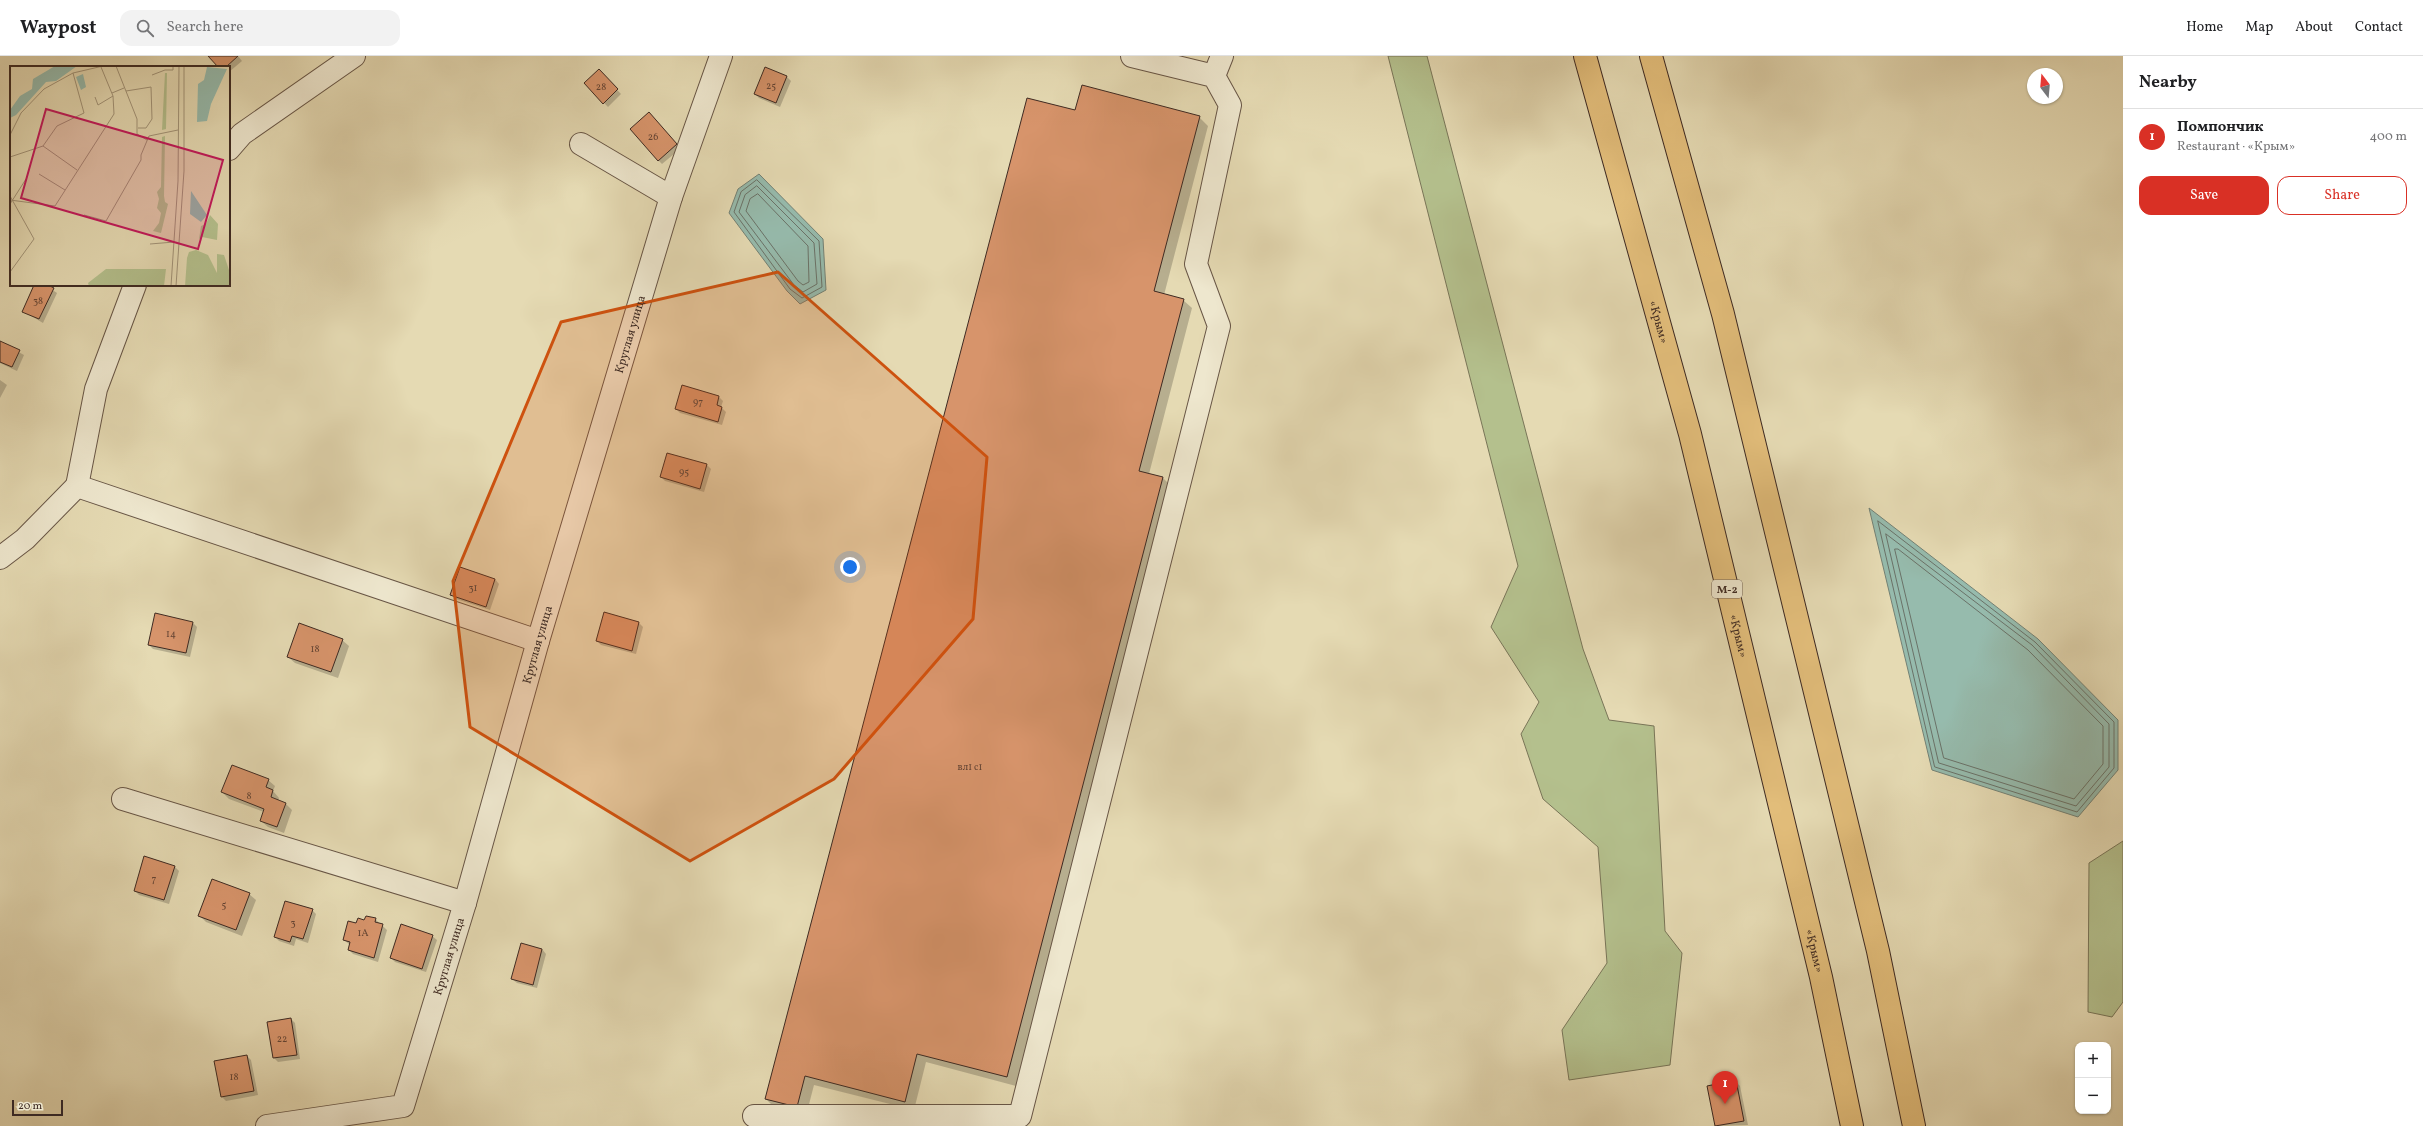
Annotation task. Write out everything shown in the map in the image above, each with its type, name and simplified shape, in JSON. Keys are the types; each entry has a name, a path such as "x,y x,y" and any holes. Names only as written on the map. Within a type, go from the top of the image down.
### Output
{"highway":[{"name":"«Крым»","path":"1585,56 1690,434 1821,977 1852,1126"},
{"path":"1651,56 1723,314 1878,951 1914,1126"}],"street":[{"path":"230,148 242,134 354,56"},
{"name":"Круглая улица","path":"267,1126 403,1106 465,903 538,640 671,197 721,56"},
{"path":"754,1116 1020,1116 1219,326 1196,264 1230,104 1214,76 1132,56"},
{"path":"1214,76 1222,56"},
{"path":"581,144 671,197"},
{"path":"0,558 25,539 77,486 96,388 135,286"},
{"path":"77,486 538,640"},
{"path":"123,799 465,903"}],"highlighted area":[{"path":"778,272 987,457 973,619 834,779 690,861 470,727 453,581 561,322"}],"green space":[{"path":"1388,56 1427,56 1583,649 1609,720 1654,726 1665,931 1682,953 1670,1065 1569,1080 1562,1030 1607,963 1598,847 1543,799 1521,734 1539,702 1491,627 1518,566"},
{"path":"2123,841 2123,1002 2112,1017 2088,1012 2089,863"}],"water":[{"path":"759,174 823,239 826,290 800,304 787,291 729,213 738,189"},
{"path":"1869,508 2038,639 2118,720 2118,770 2078,817 1932,770"}],"building":[{"path":"208,56 238,56 227,66 217,66"},
{"path":"765,67 787,76 776,103 754,94"},
{"path":"599,69 618,89 603,104 584,83"},
{"path":"1082,85 1200,116 1154,291 1184,299 1139,471 1163,477 1007,1077 917,1054 905,1102 805,1076 797,1107 765,1099 1027,98 1075,110"},
{"path":"649,112 677,144 658,161 630,129"},
{"path":"34,286 50,286 54,288 39,319 22,312"},
{"path":"0,341 20,350 12,367 0,362"},
{"path":"682,385 719,396 717,405 722,407 718,422 675,409"},
{"path":"667,453 707,464 700,489 660,477"},
{"path":"460,567 495,579 486,607 450,595"},
{"path":"604,612 639,622 632,651 596,641"},
{"path":"155,613 193,622 186,653 148,645"},
{"path":"299,623 343,639 331,672 287,657"},
{"path":"232,765 269,779 266,787 273,790 271,797 286,803 277,827 260,821 264,809 221,792"},
{"path":"144,856 175,866 164,900 134,891"},
{"path":"212,879 250,893 236,930 198,916"},
{"path":"285,901 313,909 303,939 292,936 290,942 274,937"},
{"path":"366,916 376,918 375,922 383,924 374,958 348,950 350,942 343,940 348,921 356,923 358,918 364,920"},
{"path":"401,924 433,935 422,969 390,958"},
{"path":"521,943 542,949 533,985 511,979"},
{"path":"291,1018 297,1055 273,1058 267,1022"},
{"path":"247,1055 254,1091 221,1097 214,1061"},
{"path":"1736,1080 1744,1121 1715,1126 1707,1086"}],"place":[{"name":"Помпончик","path":"1725,1104"}]}
